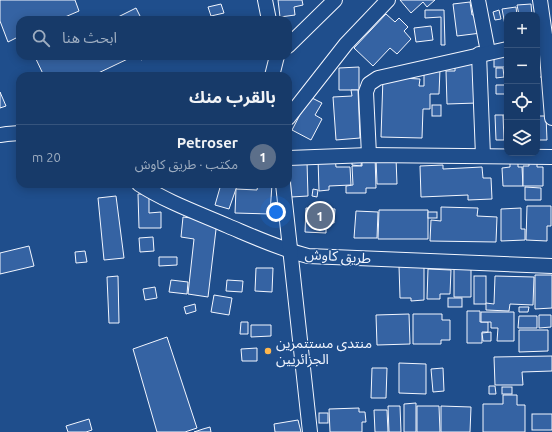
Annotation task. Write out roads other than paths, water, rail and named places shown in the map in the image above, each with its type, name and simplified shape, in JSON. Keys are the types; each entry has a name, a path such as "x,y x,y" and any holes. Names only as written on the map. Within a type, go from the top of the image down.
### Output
{"street":[{"path":"265,0 268,16"},
{"path":"292,42 335,0"},
{"path":"292,113 346,44 387,0"},
{"path":"478,0 484,53 483,156"},
{"path":"540,0 541,42 552,118"},
{"path":"369,155 366,92 369,84 378,78 504,50"},
{"path":"273,72 276,60"},
{"path":"0,135 16,133"},
{"path":"292,158 369,155 552,157"},
{"name":"طريق كاوش","path":"145,188 191,210 290,252 308,256 552,266"},
{"path":"282,188 310,432"}],"place":[{"name":"Petroser","path":"320,216"},
{"name":"منتدى مستتمرين الجزائريين","path":"268,351"}]}
